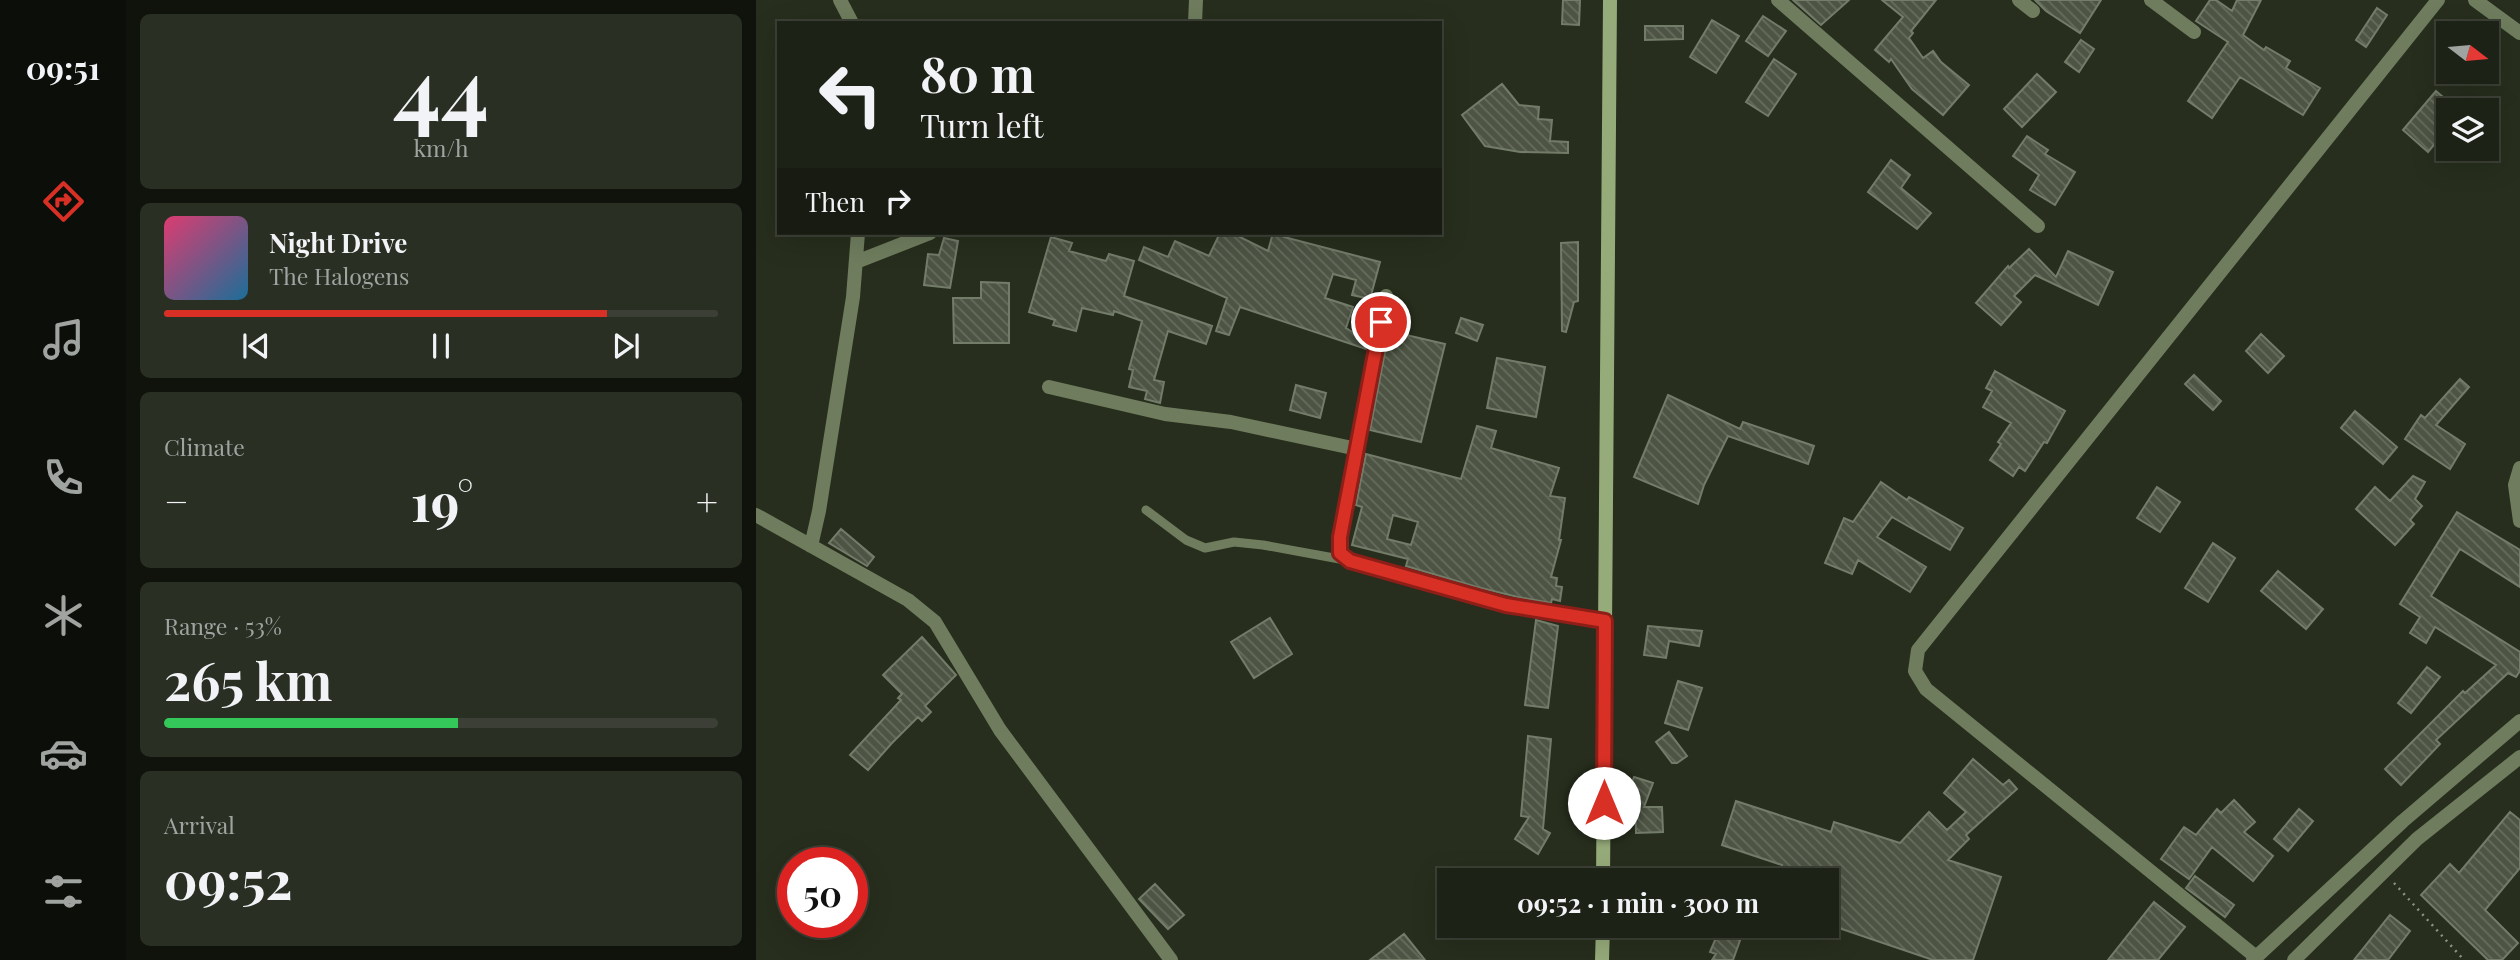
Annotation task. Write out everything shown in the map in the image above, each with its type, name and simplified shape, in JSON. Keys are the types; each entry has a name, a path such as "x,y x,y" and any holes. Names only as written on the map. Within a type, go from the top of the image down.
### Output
{"main road":[{"path":"1603,868 1610,0"},
{"path":"1602,960 1603,938"}],"street":[{"path":"840,0 851,21"},
{"path":"1195,21 1196,0"},
{"path":"1779,0 2038,226"},
{"path":"2019,0 2033,11"},
{"path":"2151,0 2194,32"},
{"path":"2438,0 1918,650 1915,671 1926,689 2255,958 2403,821 2520,721"},
{"path":"2476,0 2520,33"},
{"path":"811,546 853,298 858,235"},
{"path":"856,262 925,235"},
{"path":"1386,296 1340,537 1340,553 1350,561 1506,605 1605,621"},
{"path":"1049,387 1166,414 1231,422 1357,449"},
{"path":"2520,468 2515,485 2520,521"},
{"path":"756,515 908,600 935,622 1000,730 1171,960"},
{"path":"2294,960 2417,839 2520,757"},
{"path":"2403,821 2417,839"}],"lane":[{"path":"1146,510 1186,540 1205,548 1234,542 1350,561"}],"path":[{"path":"2384,873 2465,960"}],"building":[{"path":"1563,0 1580,0 1579,25 1562,24"},
{"path":"1793,0 1849,0 1821,25"},
{"path":"1882,0 1936,0 1911,31 1913,33 1909,38 1923,58 1933,51 1941,62 1969,85 1943,115 1912,89 1891,59 1889,62 1875,50 1903,17"},
{"path":"2035,0 2101,0 2080,33 2046,11"},
{"path":"2210,0 2216,0 2232,11 2237,0 2261,0 2243,35 2264,50 2266,47 2290,61 2286,68 2320,88 2303,115 2240,77 2212,118 2188,101 2228,42 2196,21"},
{"path":"2377,8 2387,15 2366,47 2356,40"},
{"path":"1763,16 1786,31 1768,56 1746,41"},
{"path":"1712,20 1739,36 1716,73 1690,57"},
{"path":"1645,26 1683,26 1683,39 1645,40"},
{"path":"2081,40 2094,49 2079,72 2065,62"},
{"path":"1774,59 1796,74 1768,116 1746,102"},
{"path":"2037,74 2056,92 2022,127 2004,109"},
{"path":"1502,84 1519,105 1539,107 1538,119 1552,120 1550,141 1568,142 1568,153 1520,152 1485,146 1462,115"},
{"path":"2436,91 2444,98 2436,98 2436,142 2428,152 2403,130"},
{"path":"2027,136 2048,150 2045,154 2075,172 2055,205 2030,190 2039,175 2013,156"},
{"path":"1891,160 1910,175 1901,188 1931,213 1917,229 1868,192"},
{"path":"1219,235 1236,235 1268,251 1272,235 1284,235 1380,262 1370,299 1352,295 1356,280 1333,274 1325,298 1353,307 1346,328 1368,341 1366,349 1240,307 1229,335 1216,331 1227,298 1139,260 1144,247 1168,257 1175,241 1209,256"},
{"path":"1051,237 1072,243 1069,251 1106,261 1109,254 1134,261 1124,296 1212,326 1206,344 1168,331 1154,380 1164,382 1160,403 1145,399 1147,391 1129,387 1133,370 1129,369 1142,321 1114,311 1113,315 1082,308 1076,331 1053,325 1055,320 1029,312"},
{"path":"944,238 958,241 950,288 924,285 928,254 939,255"},
{"path":"1578,242 1578,301 1574,302 1566,332 1562,331 1561,243"},
{"path":"2029,249 2056,277 2068,251 2113,272 2098,305 2035,275 2014,296 2021,302 2001,325 1976,303 2008,266 2009,268"},
{"path":"981,282 1009,283 1009,343 954,343 953,298 981,298"},
{"path":"1461,318 1483,325 1477,341 1456,333"},
{"path":"1389,331 1445,344 1421,442 1370,430"},
{"path":"2261,334 2284,356 2268,373 2246,351"},
{"path":"1497,358 1545,367 1536,417 1487,408"},
{"path":"1995,371 2065,411 2047,443 2044,442 2025,471 2019,467 2013,476 1990,460 2011,423 1983,407 1992,391 1986,388"},
{"path":"2194,375 2221,401 2213,410 2185,384"},
{"path":"2460,379 2469,387 2436,425 2465,444 2450,469 2405,439 2421,415 2425,418"},
{"path":"1296,385 1326,393 1320,418 1290,410"},
{"path":"1668,395 1740,429 1743,422 1814,446 1808,464 1728,436 1704,485 1698,504 1634,477"},
{"path":"2355,411 2397,447 2383,464 2341,428"},
{"path":"1477,426 1496,431 1491,448 1559,468 1550,496 1565,498 1561,540 1551,577 1557,578 1556,586 1562,587 1560,601 1552,599 1551,603 1477,587 1406,566 1408,559 1352,545 1362,507 1356,505 1366,454 1461,479","holes":["1393,515 1418,522 1411,545 1387,539"]},
{"path":"2413,476 2425,482 2415,499 2422,506 2410,520 2414,524 2395,545 2356,509 2375,487 2390,501"},
{"path":"1881,482 1907,500 1909,497 1963,528 1950,550 1892,517 1877,537 1926,567 1910,592 1858,560 1852,574 1825,563 1844,518 1853,522"},
{"path":"2157,487 2180,502 2160,532 2137,518"},
{"path":"2457,512 2520,550 2520,587 2460,549 2431,596 2520,652 2520,671 2516,677 2508,673 2436,740 2440,744 2401,785 2385,769 2463,691 2465,693 2496,665 2435,627 2426,643 2410,633 2420,617 2400,604"},
{"path":"841,529 874,557 867,566 829,543"},
{"path":"2213,543 2235,558 2208,602 2185,588"},
{"path":"2278,571 2323,609 2306,629 2261,591"},
{"path":"1270,618 1292,654 1254,678 1231,642"},
{"path":"1536,620 1558,626 1548,708 1525,705"},
{"path":"1648,626 1702,631 1699,646 1669,641 1666,658 1644,655"},
{"path":"922,637 956,675 925,706 931,712 922,721 918,717 868,770 850,755 901,700 898,698 902,694 883,675"},
{"path":"2427,667 2440,677 2411,713 2398,703"},
{"path":"1678,681 1702,688 1688,730 1665,723"},
{"path":"1669,732 1687,756 1677,763 1672,763 1656,742"},
{"path":"1528,736 1551,739 1543,829 1550,833 1538,854 1515,839 1529,817 1521,816"},
{"path":"1973,759 2003,785 2009,780 2017,789 1966,835 1969,839 1948,860 2001,877 1973,960 1933,960 1839,928 1839,868 1781,868 1782,865 1722,845 1736,801 1831,832 1834,822 1900,843 1929,812 1947,830 1966,812 1944,793"},
{"path":"1634,777 1653,783 1644,807 1662,807 1663,832 1636,833 1635,795 1628,793"},
{"path":"2234,800 2255,822 2244,832 2273,856 2253,881 2212,847 2189,879 2161,859 2184,827 2196,835 2217,809 2221,813"},
{"path":"2299,809 2313,821 2288,851 2274,839"},
{"path":"2510,812 2520,820 2520,868 2485,910 2518,943 2502,960 2488,960 2421,895 2450,864 2459,873"},
{"path":"2195,876 2234,905 2225,917 2186,888"},
{"path":"1155,884 1184,915 1168,929 1139,899"},
{"path":"2154,902 2185,927 2158,960 2108,960"},
{"path":"2390,915 2410,931 2388,960 2354,960"},
{"path":"1404,934 1425,960 1370,960"},
{"path":"1716,938 1741,938 1733,960 1712,960 1716,954 1710,952"}],"route":[{"path":"1381,322 1340,537 1340,553 1350,561 1506,605 1605,621 1604,803"}]}
